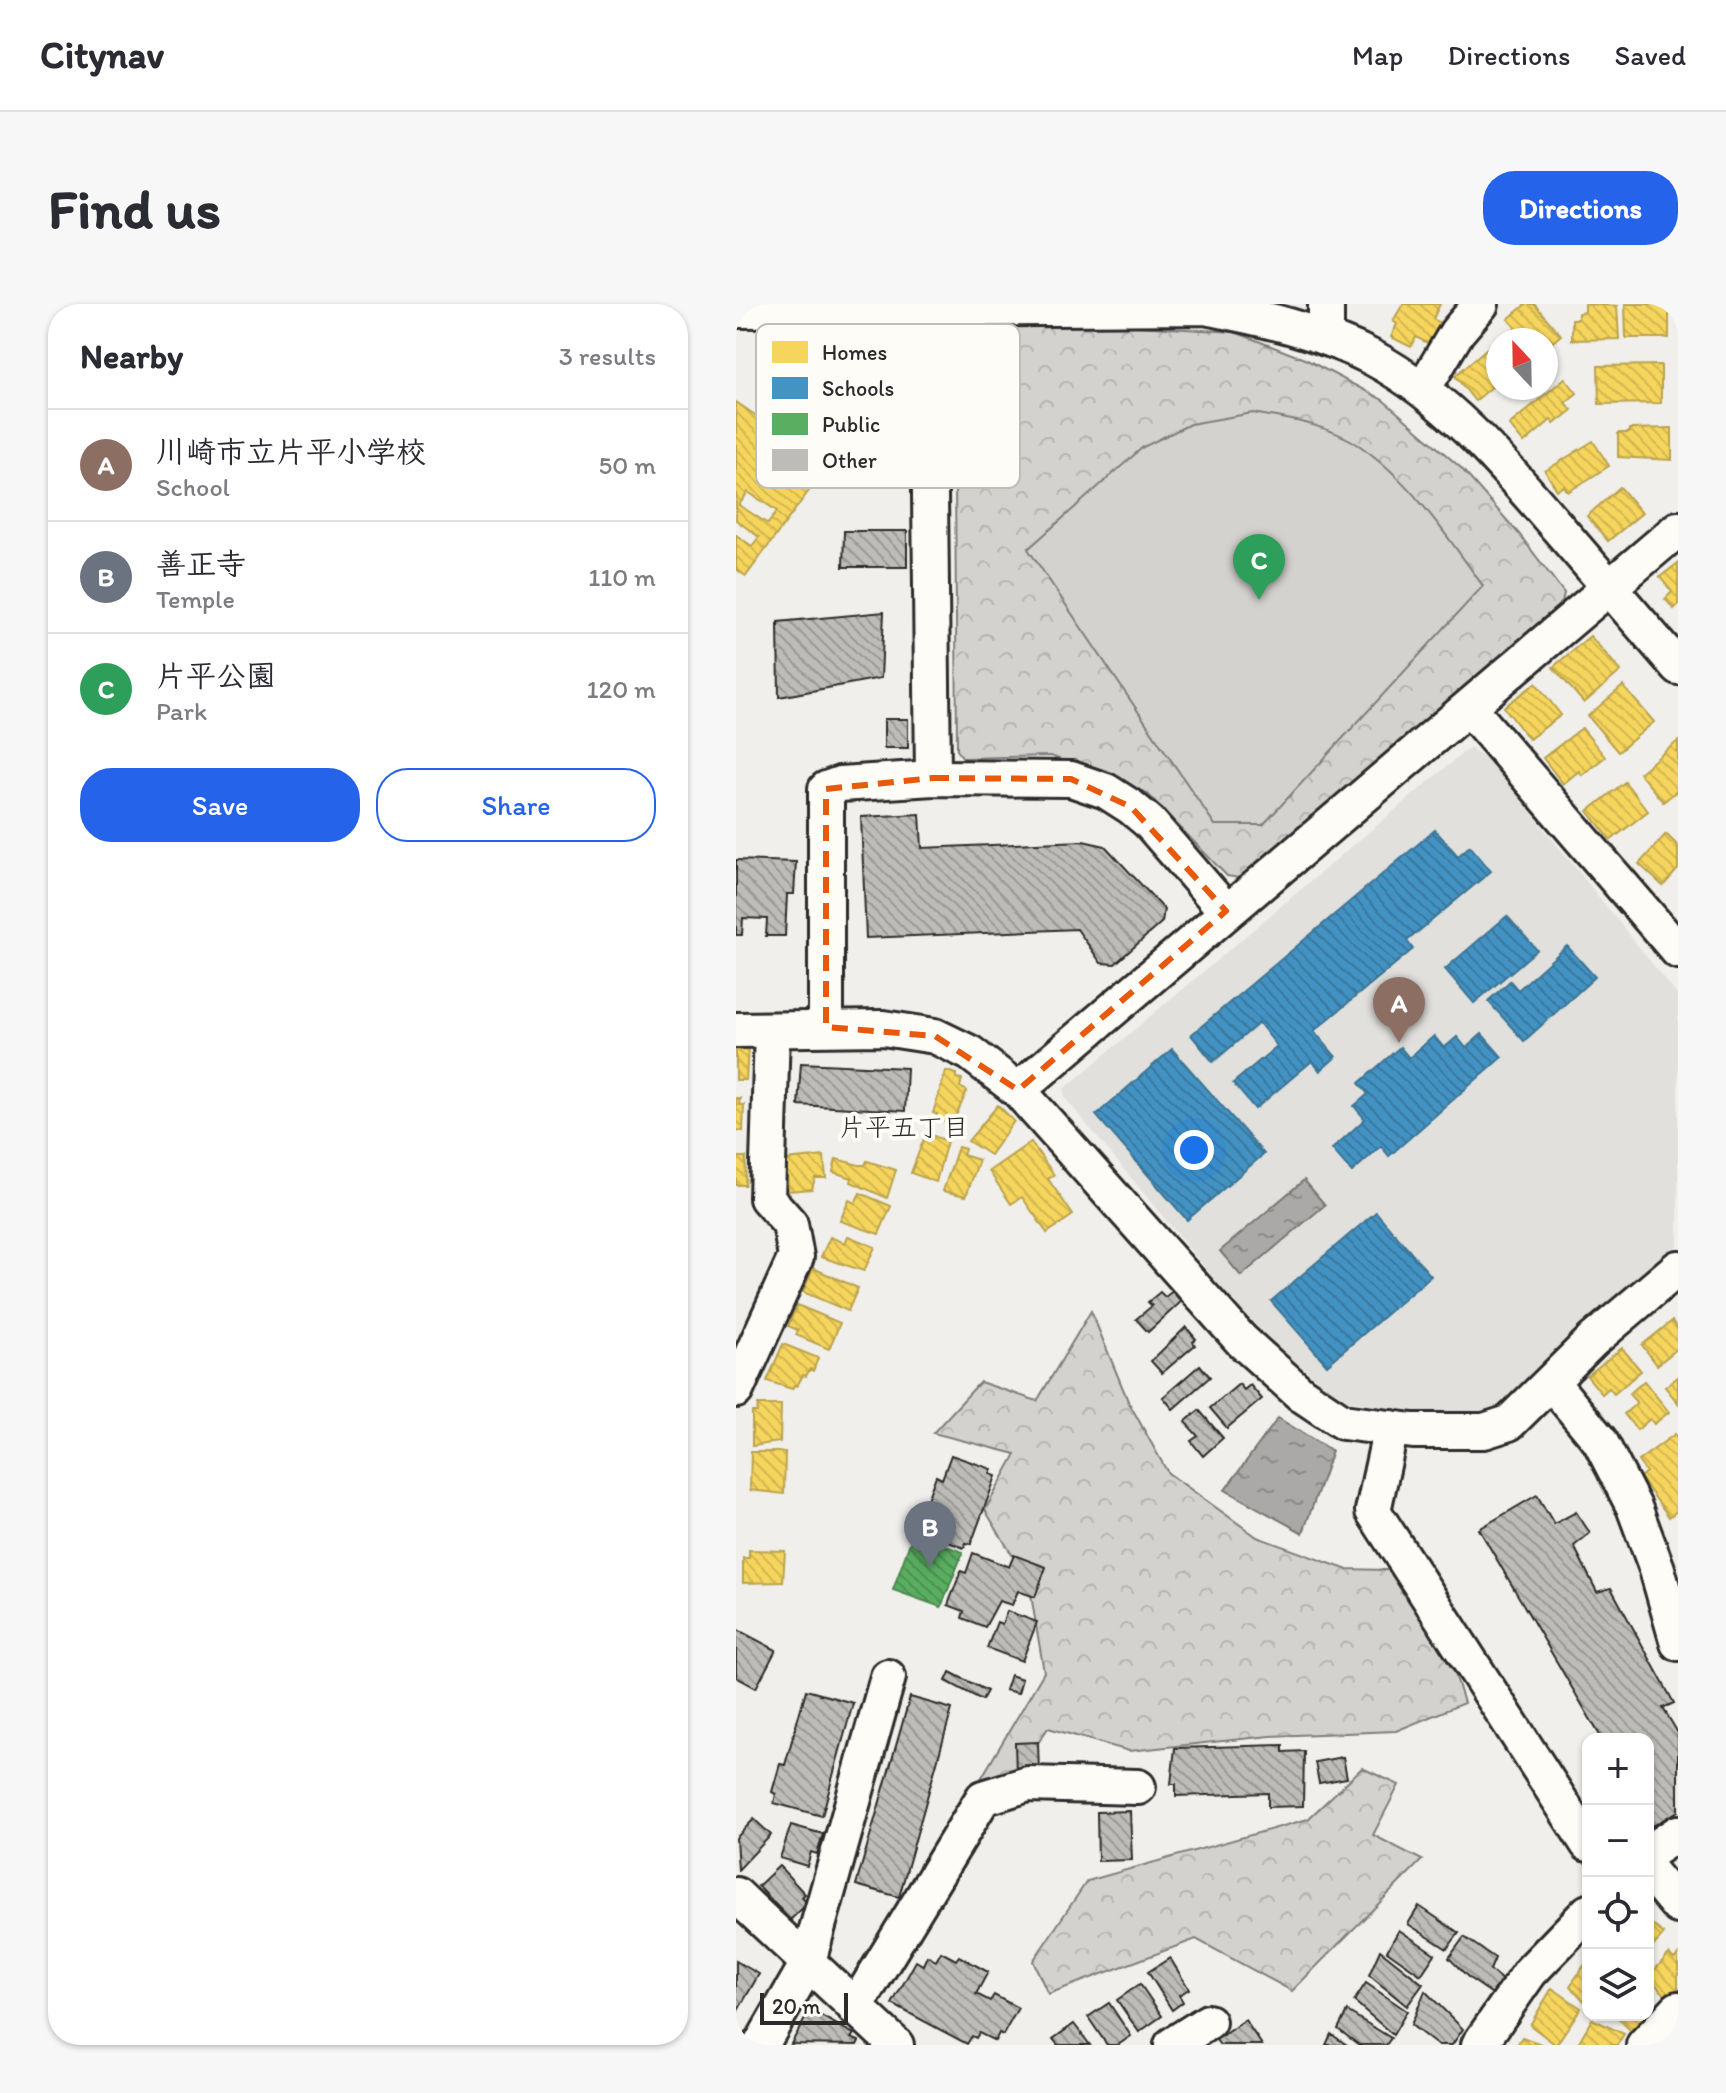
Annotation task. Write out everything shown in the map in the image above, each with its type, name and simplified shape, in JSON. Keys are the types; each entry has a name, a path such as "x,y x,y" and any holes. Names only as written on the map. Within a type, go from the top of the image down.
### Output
{"street":[{"path":"1326,304 1326,338"},
{"path":"1423,389 1457,332 1481,304"},
{"path":"736,310 928,306 1205,307 1267,318 1326,338 1373,358 1423,389 1496,456 1678,667"},
{"path":"930,488 933,778"},
{"path":"1018,1090 1678,529"},
{"path":"1469,708 1673,934"},
{"path":"826,1027 826,789 840,784 933,778 1071,779 1106,791 1149,822 1226,911"},
{"path":"736,1030 883,1028 935,1036 970,1053 1018,1090 1242,1341 1301,1394 1343,1422 1391,1428 1484,1431 1509,1423 1593,1340 1678,1268"},
{"path":"736,1390 796,1257 790,1224 767,1198 772,1030"},
{"path":"1552,1383 1600,1441 1634,1507 1668,1563 1678,1643"},
{"path":"1391,1428 1373,1511 1582,1835"},
{"path":"761,2045 807,1965 888,1677"},
{"path":"855,2008 983,1798 1028,1784 1138,1787"},
{"path":"1654,1849 1678,1833"},
{"path":"1654,1877 1678,1906"},
{"path":"736,1895 807,1965 896,2045"},
{"path":"1479,2045 1530,1972 1582,1918"},
{"path":"1644,2045 1678,2009"}],"highlighted area":[{"path":"933,778 1071,779 1131,807 1226,911 1018,1090 935,1036 826,1027 826,789"}],"shaded area":[{"path":"1470,747 1489,760 1678,996 1678,1244 1546,1371 1498,1409 1417,1414 1350,1401 1322,1384 1254,1327 1065,1098 1064,1089"}],"green space":[{"path":"1070,322 1235,332 1307,360 1383,400 1460,467 1519,534 1564,593 1561,607 1239,878 1227,876 1147,793 1051,756 963,758 957,750 955,488 1020,488 1020,324 999,324"},
{"path":"1253,413 1322,428 1360,446 1412,492 1483,586 1263,825 1215,825 1028,549 1143,447 1190,424"},
{"path":"1091,1311 1128,1401 1168,1473 1257,1537 1345,1569 1423,1571 1464,1703 1396,1731 1270,1736 1129,1751 1048,1728 1006,1791 979,1782 1044,1672 1029,1583 985,1510 1016,1454 933,1433 980,1382 1037,1401"},
{"path":"1362,1768 1399,1785 1373,1835 1422,1860 1292,1991 1196,1939 1048,1994 1033,1961 1087,1881 1308,1819"}],"water":[{"path":"1304,1180 1325,1205 1241,1276 1220,1251"},
{"path":"1278,1418 1332,1451 1303,1533 1225,1490"}],"building: Homes":[{"path":"1403,304 1440,304 1433,319 1440,323 1429,344 1416,337 1411,347 1391,337 1397,324 1393,321"},
{"path":"1526,304 1534,304 1555,328 1516,328 1508,319"},
{"path":"1585,304 1617,306 1619,339 1572,340 1572,319 1578,319 1578,313 1585,312"},
{"path":"1625,304 1669,304 1669,338 1626,338"},
{"path":"1486,349 1486,392 1475,401 1455,376"},
{"path":"1661,365 1661,403 1599,404 1598,366"},
{"path":"1565,378 1577,393 1565,403 1572,410 1554,424 1551,420 1524,443 1509,425 1539,400 1558,400 1558,384"},
{"path":"736,402 756,416 756,488 811,488 746,576 736,569 736,535 752,546 759,537 736,520","holes":["748,492 777,511 768,524 739,505"]},
{"path":"1672,428 1672,460 1618,457 1618,433 1629,433 1629,429"},
{"path":"1593,441 1609,466 1568,492 1564,486 1557,490 1545,471"},
{"path":"1620,487 1642,513 1608,541 1587,516"},
{"path":"1678,563 1678,605 1674,609 1665,599 1672,592 1660,577"},
{"path":"1590,636 1621,671 1584,703 1553,667"},
{"path":"1536,683 1561,715 1529,739 1504,707"},
{"path":"1623,686 1654,722 1618,752 1588,716"},
{"path":"1582,728 1605,757 1582,775 1579,771 1563,784 1543,758"},
{"path":"1678,741 1678,790 1663,802 1639,773"},
{"path":"1625,782 1648,811 1611,840 1588,811"},
{"path":"1666,834 1678,846 1678,869 1663,886 1639,864"},
{"path":"736,1048 748,1048 746,1080 736,1080"},
{"path":"946,1071 957,1074 956,1078 962,1079 960,1087 967,1091 952,1125 935,1118 937,1114 933,1113"},
{"path":"736,1098 740,1098 739,1105 744,1105 743,1131 736,1130"},
{"path":"998,1105 1014,1121 990,1155 968,1141"},
{"path":"926,1133 947,1141 936,1182 911,1173"},
{"path":"1031,1142 1054,1175 1048,1179 1073,1215 1047,1233 1022,1197 1011,1204 989,1171"},
{"path":"958,1147 965,1149 963,1155 979,1160 966,1196 943,1191"},
{"path":"824,1156 826,1178 815,1178 812,1189 788,1191 786,1160"},
{"path":"736,1157 746,1157 745,1185 736,1185"},
{"path":"836,1159 859,1165 865,1165 867,1161 896,1170 887,1198 851,1182 852,1178 833,1172"},
{"path":"860,1193 891,1206 879,1234 840,1221 849,1200 855,1203"},
{"path":"848,1236 875,1247 864,1271 821,1257 830,1237 845,1243"},
{"path":"813,1268 858,1288 848,1311 803,1292"},
{"path":"797,1305 840,1323 829,1349 796,1335 798,1330 788,1326"},
{"path":"1672,1321 1678,1329 1678,1348 1657,1365 1642,1345"},
{"path":"783,1344 818,1358 813,1371 810,1369 806,1376 803,1375 792,1389 767,1381"},
{"path":"1622,1348 1641,1371 1614,1394 1609,1388 1602,1394 1587,1376"},
{"path":"1678,1377 1678,1403 1665,1387"},
{"path":"1644,1381 1669,1412 1654,1424 1650,1419 1637,1430 1624,1414 1637,1403 1629,1394"},
{"path":"758,1405 781,1405 780,1442 752,1446 752,1412 757,1412"},
{"path":"1675,1434 1678,1439 1678,1510 1669,1517 1640,1477 1646,1472 1638,1461"},
{"path":"751,1452 785,1452 784,1494 750,1490"},
{"path":"749,1550 785,1551 783,1582 743,1583 743,1558 749,1558"},
{"path":"1654,1926 1664,1934 1654,1945"},
{"path":"1669,1954 1674,1959 1678,1955 1678,1999 1674,2004 1654,1983 1654,1970"},
{"path":"1582,1969 1582,1999 1570,1986"},
{"path":"1552,1988 1581,2008 1556,2045 1530,2025"},
{"path":"1591,2021 1624,2034 1617,2045 1577,2045"},
{"path":"1621,2021 1644,2021 1632,2032"},
{"path":"1522,2037 1544,2045 1517,2045"}],"building: Schools":[{"path":"1435,830 1458,856 1470,846 1491,871 1407,941 1413,949 1314,1031 1336,1057 1320,1071 1312,1061 1255,1109 1233,1083 1277,1046 1259,1023 1213,1062 1191,1035"},
{"path":"1507,916 1537,950 1474,1003 1445,969"},
{"path":"1567,946 1595,977 1524,1041 1488,1001 1510,981 1518,990"},
{"path":"1482,1034 1502,1057 1389,1156 1381,1146 1352,1172 1332,1149 1365,1119 1354,1106 1368,1094 1359,1083 1400,1047 1409,1058 1434,1036 1444,1048 1457,1037 1466,1048"},
{"path":"1172,1049 1264,1154 1187,1220 1096,1115"},
{"path":"1376,1212 1431,1276 1327,1365 1271,1301"}],"building: Public":[{"path":"913,1534 963,1552 941,1607 893,1590"}],"building: Other":[{"path":"844,531 907,531 907,567 843,567"},
{"path":"884,612 881,678 779,697 778,622"},
{"path":"884,719 908,719 908,748 884,748"},
{"path":"920,814 922,848 1083,841 1105,846 1164,909 1162,922 1115,964 1101,963 1077,929 866,938 861,817"},
{"path":"736,860 796,862 794,894 787,894 785,936 766,936 767,919 743,918 742,935 736,935"},
{"path":"801,1063 907,1068 905,1111 798,1105"},
{"path":"1174,1290 1183,1300 1148,1332 1136,1319 1152,1306 1148,1302 1160,1292 1165,1297"},
{"path":"1186,1327 1196,1339 1193,1342 1195,1345 1162,1373 1151,1361"},
{"path":"1200,1365 1210,1377 1173,1409 1163,1397"},
{"path":"1239,1384 1244,1390 1250,1385 1262,1399 1227,1428 1210,1408"},
{"path":"1199,1410 1223,1438 1203,1456 1191,1441 1198,1436 1185,1422"},
{"path":"951,1455 992,1469 990,1474 996,1476 971,1544 966,1543 964,1548 927,1534 929,1529 924,1527 933,1505 926,1502 936,1476 942,1479"},
{"path":"1537,1495 1554,1524 1576,1512 1590,1533 1574,1546 1597,1592 1611,1588 1674,1703 1663,1708 1678,1733 1678,1811 1654,1825 1654,1733 1598,1733 1479,1529"},
{"path":"973,1553 1009,1567 1014,1555 1046,1567 1035,1597 1018,1591 1012,1605 999,1601 985,1627 962,1618 964,1611 948,1605 961,1571 966,1573"},
{"path":"1007,1611 1037,1622 1022,1661 987,1648 997,1622 1002,1624"},
{"path":"736,1629 776,1650 756,1688 736,1677"},
{"path":"950,1672 987,1691 982,1700 946,1681"},
{"path":"1010,1675 1022,1679 1018,1693 1005,1690"},
{"path":"806,1690 853,1703 822,1816 774,1803 776,1794 772,1792 780,1764 785,1765"},
{"path":"910,1697 952,1709 899,1897 856,1885"},
{"path":"1038,1742 1039,1774 1016,1774 1015,1743"},
{"path":"1283,1745 1283,1752 1304,1751 1303,1806 1268,1807 1268,1793 1176,1796 1176,1784 1171,1784 1175,1748"},
{"path":"1343,1757 1347,1778 1319,1783 1315,1762"},
{"path":"1130,1811 1132,1860 1098,1861 1097,1812"},
{"path":"754,1819 771,1835 738,1870 736,1838"},
{"path":"791,1825 823,1834 817,1854 811,1852 807,1866 780,1858"},
{"path":"779,1866 805,1894 802,1897 807,1904 790,1920 758,1886"},
{"path":"1419,1906 1459,1933 1447,1949 1408,1924"},
{"path":"1399,1930 1435,1954 1421,1975 1387,1951"},
{"path":"1464,1937 1495,1958 1490,1970 1502,1980 1494,1995 1469,1978 1449,1958"},
{"path":"1380,1950 1423,1984 1407,2006 1369,1975"},
{"path":"941,1952 956,1960 959,1956 988,1972 976,1994 990,2001 994,1995 1018,2008 1003,2035 999,2033 995,2041 979,2033 976,2038 972,2036 967,2044 892,2004 916,1961 923,1965 927,1956 936,1961"},
{"path":"1170,1958 1189,1989 1179,1995 1183,2002 1172,2010 1148,1972"},
{"path":"736,1961 759,1974 736,2014"},
{"path":"1366,1983 1407,2011 1393,2035 1354,2001"},
{"path":"1140,1984 1162,2016 1139,2032 1117,2000"},
{"path":"1425,1991 1463,2029 1452,2045 1437,2045 1411,2025"},
{"path":"1109,2003 1131,2036 1118,2045 1107,2045 1088,2017"},
{"path":"810,2010 854,2034 851,2038 859,2041 857,2045 791,2044"},
{"path":"1347,2011 1391,2038 1386,2045 1359,2045 1338,2029"},
{"path":"1245,2020 1262,2045 1220,2045 1216,2040"},
{"path":"1074,2024 1090,2045 1058,2045 1053,2039"},
{"path":"1331,2034 1347,2045 1326,2045"}],"place":[{"name":"片平公園","path":"1259,600"},
{"name":"川崎市立片平小学校","path":"1399,1043"},
{"name":"善正寺","path":"930,1567"}],"district":[{"name":"片平五丁目","path":"904,1127"}]}
